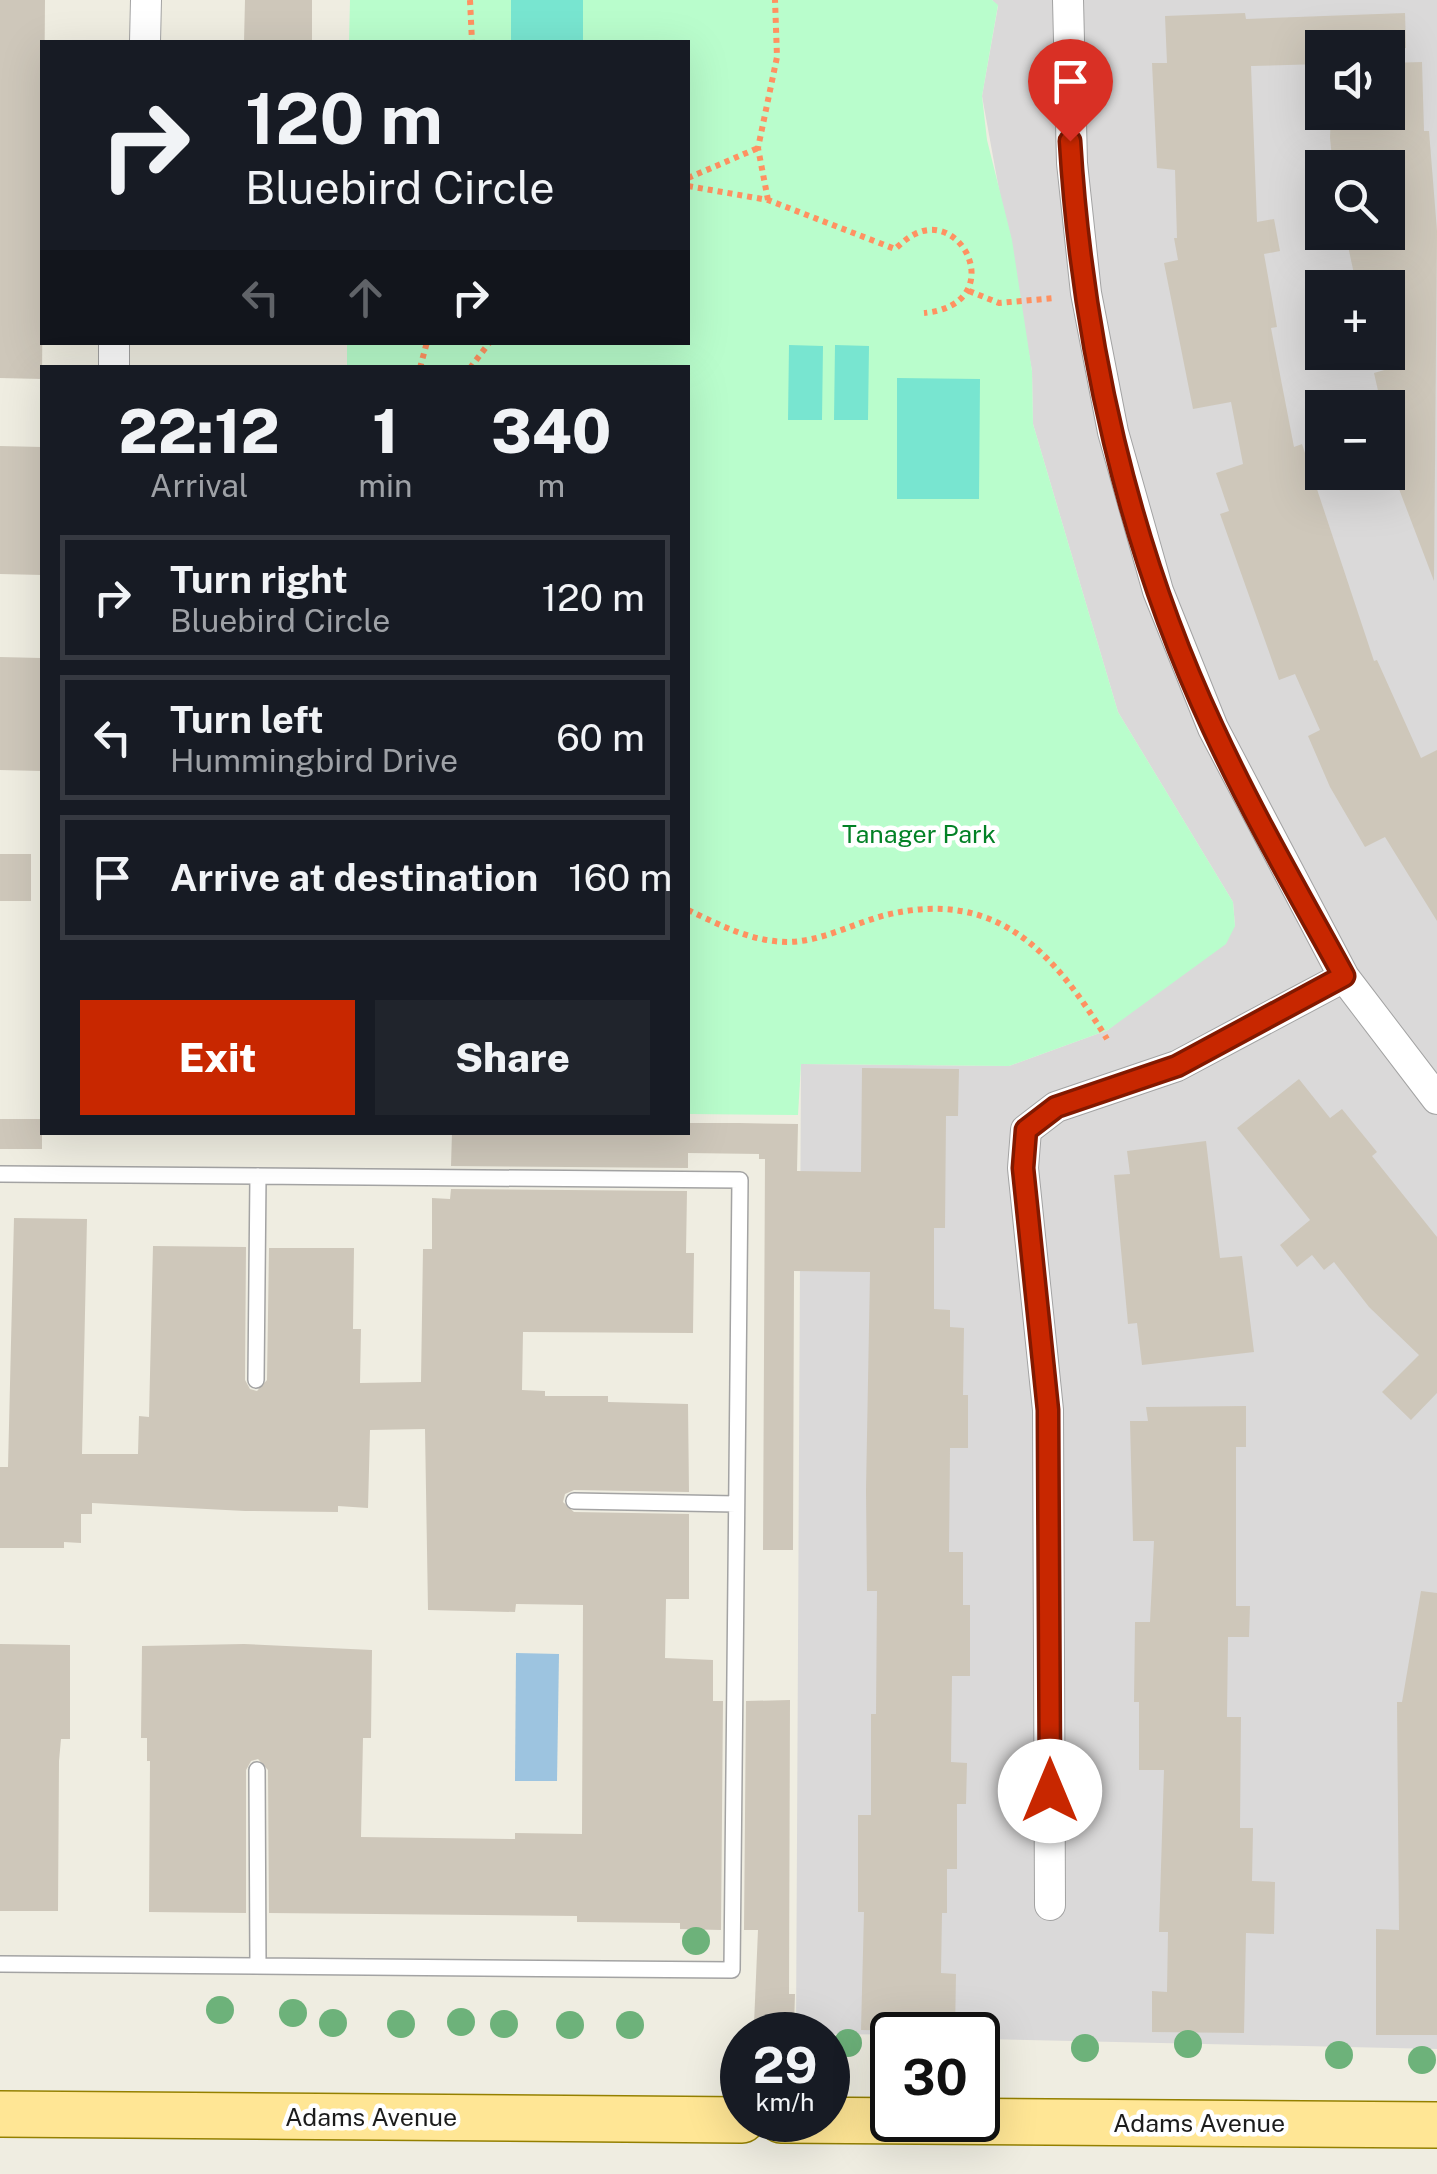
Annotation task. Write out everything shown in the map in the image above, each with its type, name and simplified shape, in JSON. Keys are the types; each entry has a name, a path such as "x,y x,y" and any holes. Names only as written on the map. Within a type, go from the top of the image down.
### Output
{"main road":[{"name":"Adams Avenue","path":"0,2114 720,2120"},
{"name":"Adams Avenue","path":"850,2121 1437,2126"}],"street":[{"path":"145,40 146,0"},
{"path":"1068,0 1071,148 1086,293 1122,468 1158,590 1184,660 1251,805 1344,976 1437,1099"},
{"path":"1050,1905 1048,1410 1023,1168 1026,1130 1056,1107 1177,1066 1344,976"}],"lane":[{"path":"0,1174 740,1180 732,1970 0,1964"},
{"path":"256,1380 258,1176"},
{"path":"574,1501 736,1504"},
{"path":"257,1770 258,1966"}],"path":[{"path":"470,0 472,40"},
{"path":"768,200 758,148 777,57 775,0"},
{"path":"690,177 758,148"},
{"path":"690,186 768,200 896,249 916,232 934,230 950,235 964,244 970,259 969,290 960,303 946,310 924,312"},
{"path":"969,290 999,304 1086,293"},
{"path":"472,365 488,345"},
{"path":"690,911 739,934 789,942 823,936 888,914 939,910 997,920 1048,956 1107,1039"}],"shaded area":[{"path":"511,0 583,0 583,40 511,40"},
{"path":"992,0 1437,0 1437,2049 1000,2039 1000,2012 870,2012 870,2034 850,2034 850,2012 796,2012 801,1064 1009,1066 1108,1030 1235,926 1233,902 1118,712 1033,424 1032,371 982,96 998,6"},
{"path":"789,345 823,346 822,420 788,420"},
{"path":"835,345 869,346 868,420 834,420"},
{"path":"897,378 980,379 979,499 897,499"},
{"path":"516,1653 559,1654 557,1781 515,1781"}],"green space":[{"name":"Tanager Park","path":"350,0 992,0 998,5 982,96 987,140 1012,240 1032,371 1033,424 1118,712 1233,902 1235,926 1226,944 1108,1030 1009,1066 801,1064 798,1115 690,1114 690,365 347,365 347,345 690,345 690,40 349,40"}],"building":[{"path":"0,0 45,0 45,40 40,40 42,365 40,379 0,378"},
{"path":"245,0 312,0 312,40 244,40"},
{"path":"1245,13 1246,19 1405,13 1406,48 1405,30 1305,30 1305,64 1251,66 1257,222 1274,219 1280,251 1264,254 1277,327 1271,328 1294,447 1302,444 1305,490 1317,490 1374,661 1377,660 1421,758 1437,750 1437,921 1385,837 1365,847 1330,787 1308,736 1320,730 1295,674 1279,680 1220,514 1229,511 1216,473 1243,464 1231,402 1193,409 1164,263 1178,260 1174,238 1175,170 1157,168 1152,63 1167,63 1165,16"},
{"path":"1405,62 1422,62 1424,131 1429,131 1437,231 1434,581 1399,490 1405,490 1405,390 1378,390 1374,373 1405,370 1405,270 1353,270 1349,250 1405,250 1405,150 1331,150 1330,138 1330,130 1405,130"},
{"path":"0,446 40,447 40,575 0,574"},
{"path":"0,657 40,658 40,771 0,770"},
{"path":"0,854 31,854 31,901 0,901"},
{"path":"862,1068 959,1069 958,1116 946,1116 945,1228 934,1228 934,1309 950,1310 950,1327 964,1328 963,1395 968,1395 968,1448 950,1448 949,1552 963,1552 963,1605 970,1605 970,1676 952,1676 951,1762 967,1763 966,1804 957,1804 957,1869 947,1869 947,1913 942,1913 941,1973 956,1974 955,2012 870,2012 870,2030 861,2030 864,1912 858,1912 858,1815 871,1815 871,1714 876,1714 877,1591 867,1591 870,1272 794,1271 793,1550 763,1550 765,1159 759,1159 759,1154 688,1153 688,1168 451,1166 452,1135 690,1135 690,1123 798,1124 797,1171 861,1172"},
{"path":"1299,1079 1330,1118 1342,1109 1377,1152 1372,1156 1437,1237 1437,1393 1411,1420 1382,1392 1419,1355 1369,1307 1334,1262 1324,1270 1312,1255 1297,1267 1280,1245 1310,1220 1237,1128"},
{"path":"0,1119 40,1119 42,1149 0,1149"},
{"path":"1206,1141 1220,1258 1242,1256 1254,1352 1142,1365 1137,1323 1128,1324 1114,1175 1130,1174 1127,1151"},
{"path":"451,1189 687,1191 686,1253 694,1253 693,1333 523,1332 522,1390 545,1391 545,1396 608,1396 608,1402 688,1404 689,1492 574,1490 565,1494 563,1502 574,1512 689,1514 689,1599 666,1599 665,1658 713,1660 713,1701 723,1701 721,1930 680,1929 680,1923 577,1922 577,1916 269,1913 268,1770 258,1759 251,1761 246,1770 246,1913 149,1912 150,1761 147,1738 141,1738 142,1646 244,1644 372,1650 371,1738 363,1738 361,1837 515,1839 515,1833 582,1834 583,1605 516,1604 515,1612 428,1610 425,1429 370,1430 368,1508 338,1506 338,1512 245,1511 92,1503 92,1514 81,1514 81,1543 64,1542 64,1548 0,1548 0,1467 8,1467 14,1218 87,1219 82,1454 138,1454 139,1416 149,1417 153,1246 246,1247 245,1380 250,1389 257,1391 267,1380 269,1248 354,1248 353,1329 361,1329 360,1383 421,1382 423,1249 432,1249 432,1198 450,1199"},
{"path":"1246,1406 1246,1447 1236,1447 1236,1606 1250,1606 1249,1637 1228,1637 1227,1717 1241,1717 1240,1828 1253,1828 1252,1881 1275,1882 1274,1934 1246,1933 1244,2033 1152,2032 1152,1991 1167,1992 1168,1932 1159,1932 1164,1770 1139,1770 1139,1702 1134,1702 1135,1622 1150,1622 1154,1541 1133,1541 1130,1421 1148,1421 1146,1407"},
{"path":"1421,1591 1437,1593 1437,2035 1376,2035 1376,1929 1399,1930 1397,1702 1402,1702"},
{"path":"0,1644 70,1645 70,1739 61,1739 59,1761 58,1911 0,1911"},
{"path":"790,1700 789,1994 795,1994 794,2012 755,2012 758,1930 744,1930 746,1701"}],"route":[{"path":"1050,1791 1048,1410 1023,1168 1026,1130 1056,1107 1177,1066 1344,976 1213,728 1158,590 1136,521 1095,348 1075,218 1070,141"}]}
